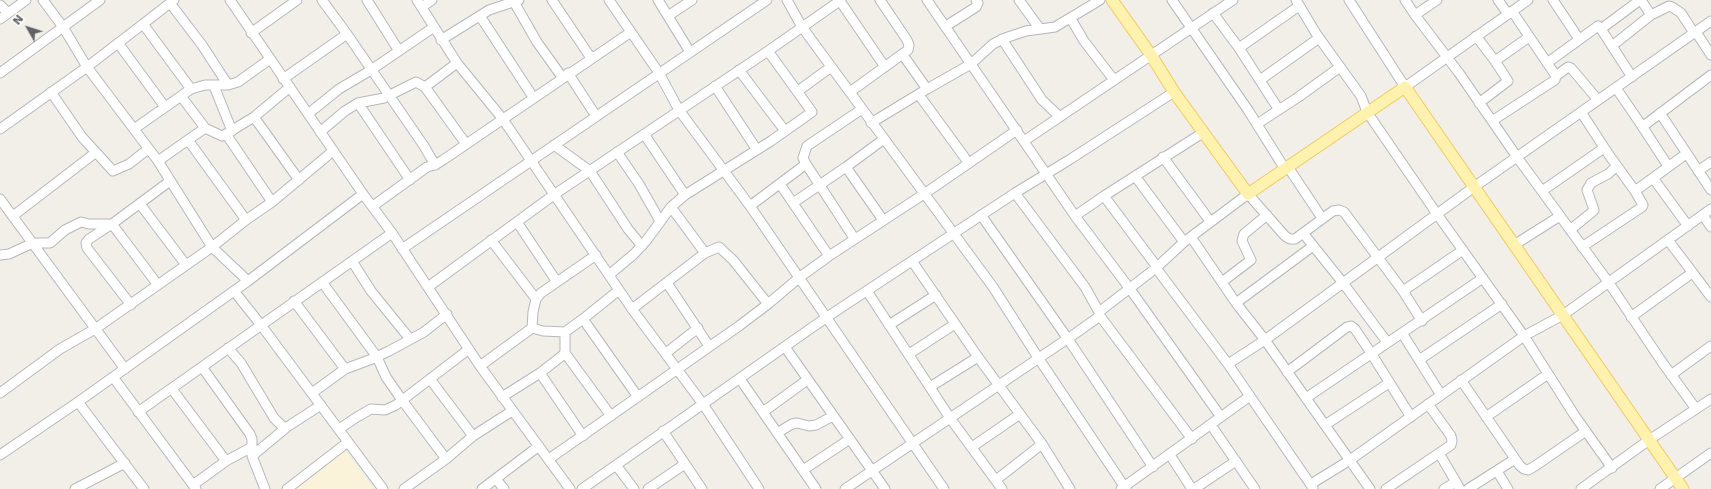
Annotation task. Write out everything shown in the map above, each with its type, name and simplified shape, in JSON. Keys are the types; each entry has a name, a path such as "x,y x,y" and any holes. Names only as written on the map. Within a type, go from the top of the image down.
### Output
{"main road":[{"path":"1112,0 1151,55 1174,92 1248,194 1405,87 1683,489"}],"street":[{"path":"0,19 26,0"},
{"path":"43,0 87,67 158,161 212,247 248,281"},
{"path":"0,73 100,0"},
{"path":"231,0 251,33 283,80 290,87 363,194 392,233 480,366 570,489"},
{"path":"251,33 297,0"},
{"path":"322,0 424,146 435,165"},
{"path":"367,0 399,51"},
{"path":"432,0 420,4 441,40 457,63 502,118 532,160 632,309 703,404 759,489"},
{"path":"552,0 591,58"},
{"path":"609,0 659,73 679,110 724,170 800,277 944,489"},
{"path":"658,0 690,52"},
{"path":"668,16 692,0"},
{"path":"402,249 690,52 755,3 767,0"},
{"path":"787,0 802,27 952,234 993,287 1124,488 1250,396"},
{"path":"850,92 908,50 909,45 907,40 880,0"},
{"path":"928,0 1076,216 1221,417"},
{"path":"946,26 976,7 978,3 976,0"},
{"path":"1020,0 1040,29"},
{"path":"872,123 971,64 993,44 1026,31 1055,27 1071,19 1100,0"},
{"path":"1172,0 1322,218"},
{"path":"1024,141 1233,0"},
{"path":"1350,0 1405,87 1528,0"},
{"path":"1405,0 1609,283 1671,375 1696,409"},
{"path":"1415,15 1437,0"},
{"path":"1498,0 1529,37 1556,76"},
{"path":"1553,0 1579,39"},
{"path":"1601,29 1640,0 1651,15"},
{"path":"0,129 87,67 172,1 228,85"},
{"path":"441,40 499,3 517,1 537,42 565,75 596,116"},
{"path":"428,287 555,194 840,1 885,67"},
{"path":"1239,48 1297,3 1319,38 1361,96 1367,112 1437,214 1502,304 1612,468"},
{"path":"0,4 8,13"},
{"path":"1612,46 1651,15 1668,6 1681,13 1711,55"},
{"path":"1213,13 1239,48 1280,110"},
{"path":"480,16 533,97"},
{"path":"1071,19 1084,41 1114,80"},
{"path":"1228,364 1265,340 1474,187 1711,22"},
{"path":"143,24 191,89"},
{"path":"1547,62 1598,26 1632,76"},
{"path":"308,114 339,89 371,70 434,27"},
{"path":"373,206 427,167 435,165 565,75 631,32"},
{"path":"283,80 347,34"},
{"path":"1476,36 1508,81 1480,103"},
{"path":"1495,61 1529,37"},
{"path":"1260,80 1319,38"},
{"path":"1002,40 1042,100 1060,117"},
{"path":"118,43 165,107"},
{"path":"609,275 642,246 671,207 685,195 757,150 812,112 768,51"},
{"path":"903,55 923,92 968,162"},
{"path":"134,129 191,89 205,85 228,85 238,82 270,59"},
{"path":"425,87 457,63"},
{"path":"798,91 831,66"},
{"path":"1257,124 1280,110 1340,67"},
{"path":"1492,121 1555,80 1556,76 1568,67 1571,68 1598,100"},
{"path":"740,70 785,131"},
{"path":"1640,123 1646,124 1711,75"},
{"path":"320,132 345,111 358,103 389,96 416,82 425,87 466,144"},
{"path":"214,86 229,132 272,202"},
{"path":"715,86 757,150"},
{"path":"181,96 205,128 222,136 254,117 290,87"},
{"path":"1616,88 1668,166"},
{"path":"51,92 82,137 113,172 129,164 148,149"},
{"path":"582,489 827,317 1015,192 1069,160 1174,92"},
{"path":"358,103 410,180"},
{"path":"854,238 803,158 807,146 862,110"},
{"path":"1581,112 1604,148 1635,190 1643,206 1582,247"},
{"path":"1660,113 1711,190"},
{"path":"254,117 299,180"},
{"path":"158,161 205,128"},
{"path":"549,459 678,370 768,304 800,277 854,238 924,194 968,162 1017,130"},
{"path":"1076,216 1163,157 1204,132"},
{"path":"644,134 685,195"},
{"path":"793,203 884,139"},
{"path":"188,140 246,220"},
{"path":"554,145 590,171 628,229 642,246"},
{"path":"1542,191 1604,148"},
{"path":"0,393 60,349 95,329 131,305 212,247 272,202 333,151"},
{"path":"617,152 640,184 660,221"},
{"path":"13,216 95,153"},
{"path":"1635,190 1686,154"},
{"path":"1163,157 1210,221"},
{"path":"1698,171 1711,162"},
{"path":"750,206 806,164"},
{"path":"1570,230 1594,210 1587,190 1590,183 1608,174 1617,166"},
{"path":"846,167 884,220"},
{"path":"1135,176 1222,282 1236,303 1265,340 1370,489"},
{"path":"1653,178 1688,226"},
{"path":"131,305 87,248 86,243 88,239 112,224 170,181"},
{"path":"780,184 829,256"},
{"path":"1015,192 1085,287 1099,314 1192,439"},
{"path":"0,455 78,402 248,281 363,194"},
{"path":"845,489 1068,339 1210,221 1248,194 1285,236 1295,239 1333,211 1339,210 1344,212 1403,292 1422,321"},
{"path":"1104,196 1228,364 1312,487 1524,336 1563,315 1707,212 1711,227"},
{"path":"0,199 124,369"},
{"path":"140,204 186,265"},
{"path":"671,207 705,253"},
{"path":"981,215 1068,339 1153,466"},
{"path":"1222,282 1251,260 1242,241 1244,234 1267,215"},
{"path":"1514,245 1560,216"},
{"path":"0,255 9,254 33,243 50,243 65,230 80,222 89,224 112,224"},
{"path":"517,222 557,282"},
{"path":"112,224 158,286"},
{"path":"138,412 392,233"},
{"path":"1303,233 1387,342"},
{"path":"491,240 536,299"},
{"path":"1668,240 1711,298"},
{"path":"1236,303 1313,246"},
{"path":"632,309 705,253 718,247 722,248 734,260 768,304"},
{"path":"1403,292 1463,250"},
{"path":"532,328 532,319 536,299 541,293 596,255"},
{"path":"352,261 371,291 410,339"},
{"path":"912,261 998,386 1042,444 1070,489"},
{"path":"1631,317 1692,273"},
{"path":"1306,398 1387,342 1422,321 1483,278"},
{"path":"322,282 377,357 386,377 402,400 446,459"},
{"path":"667,283 709,346"},
{"path":"532,328 543,331 564,332 619,290"},
{"path":"234,291 383,489"},
{"path":"867,291 950,418 1002,489"},
{"path":"889,326 936,295"},
{"path":"294,302 344,369"},
{"path":"1419,360 1502,304"},
{"path":"312,393 344,369 377,357 424,332 447,314"},
{"path":"583,319 638,397"},
{"path":"909,354 956,324"},
{"path":"1287,372 1347,327 1351,326 1355,329 1371,353 1410,417"},
{"path":"480,366 532,328"},
{"path":"666,353 698,328"},
{"path":"564,332 565,354 611,416"},
{"path":"1402,333 1441,395"},
{"path":"1671,375 1711,346"},
{"path":"785,347 885,489"},
{"path":"228,348 241,363 274,418 280,425 287,427"},
{"path":"339,429 357,416 371,409 385,410 396,405 470,349"},
{"path":"502,397 540,373 565,354"},
{"path":"930,387 978,357"},
{"path":"202,367 250,434 252,439 252,452 265,489"},
{"path":"540,373 583,436"},
{"path":"1486,417 1548,374"},
{"path":"113,377 194,487 226,461 252,452 321,405"},
{"path":"430,379 473,436"},
{"path":"740,379 816,489"},
{"path":"763,412 807,380"},
{"path":"1461,380 1520,466 1528,470 1547,459 1586,431"},
{"path":"1325,425 1389,383"},
{"path":"172,388 226,461"},
{"path":"1581,489 1649,440 1711,399"},
{"path":"78,402 144,489"},
{"path":"1386,489 1451,445 1452,440 1428,404"},
{"path":"404,489 446,459 473,436 512,411"},
{"path":"972,447 1020,414"},
{"path":"777,433 792,424 798,423 816,426 833,416"},
{"path":"1210,425 1255,489"},
{"path":"663,431 702,489"},
{"path":"803,470 850,439"},
{"path":"287,489 348,442"},
{"path":"996,480 1042,444"},
{"path":"482,489 539,446"},
{"path":"1439,453 1458,486 1444,489"},
{"path":"1660,489 1711,453"},
{"path":"1170,455 1193,489 1236,461"},
{"path":"1468,489 1515,459"},
{"path":"75,489 125,463"},
{"path":"648,489 685,464"},
{"path":"616,465 634,489"},
{"path":"1497,471 1508,489"},
{"path":"496,479 504,489"}],"sand":[{"path":"343,447 373,489 289,489"}]}
